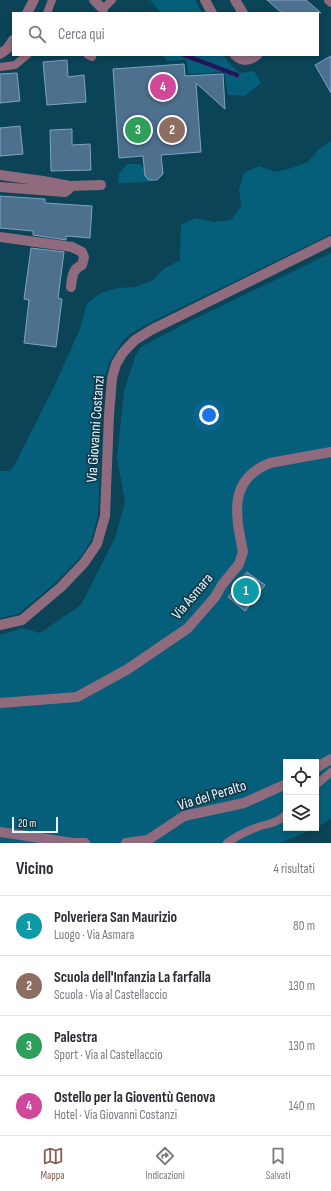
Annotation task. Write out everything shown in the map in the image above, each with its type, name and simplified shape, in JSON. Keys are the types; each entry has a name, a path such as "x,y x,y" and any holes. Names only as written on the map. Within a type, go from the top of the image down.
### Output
{"street":[{"path":"28,12 34,0"},
{"path":"94,0 103,9"},
{"path":"205,0 211,12"},
{"path":"235,0 242,12"},
{"path":"0,54 7,49 12,42"},
{"path":"236,56 243,60 250,60 256,56"},
{"path":"0,175 43,180 70,186 101,185"},
{"path":"0,187 65,192 70,186"},
{"path":"0,237 72,247 82,252 84,258 82,265 77,267 73,274 71,287"},
{"name":"Via Giovanni Costanzi","path":"0,625 22,620 61,587 84,563 97,544 105,516 112,378 116,364 128,347 135,340 151,330 331,242"},
{"name":"Via Asmara","path":"0,703 79,696 128,669 188,628 215,597 242,558 243,552 236,511 238,495 242,485 250,475 270,463 331,452"},
{"path":"319,766 331,759"},
{"name":"Via del Peralto","path":"126,843 148,840 184,816 244,804 283,785"},
{"path":"0,832 73,843 85,843"}],"lane":[{"path":"47,12 52,0"},
{"path":"103,9 112,0"},
{"path":"0,67 15,65 26,56"},
{"path":"319,782 331,772"},
{"path":"227,843 254,828 283,818"}],"shaded area":[{"path":"150,0 195,0 201,12 160,12"},
{"path":"163,56 225,56 228,62 239,73 254,71 261,83 245,96 228,95 224,72 189,74 186,60 168,61"},
{"path":"331,141 331,234 147,324 130,334 122,342 110,361 105,376 98,515 91,541 79,559 56,582 18,614 0,618 0,471 10,471 14,466 54,387 80,329 87,303 101,293 118,288 135,287 152,281 164,269 180,260 181,225 196,218 214,222 231,220 241,206 239,189 244,173 259,166 275,172 292,168 308,162 319,149"},
{"path":"127,164 140,164 144,168 145,176 149,182 118,183 119,174"},
{"path":"331,253 331,819 319,826 319,759 283,759 283,831 309,831 280,843 0,843 0,635 22,628 40,633 81,605 115,538 125,502 117,458 124,391 135,357 141,347 190,321"}],"building":[{"path":"267,0 306,0 321,13 319,12 281,12"},
{"path":"331,56 331,93 315,65"},
{"path":"67,60 68,77 84,75 86,102 47,105 43,62"},
{"path":"184,64 185,76 223,74 225,109 196,83 201,152 161,155 163,174 157,180 149,180 145,176 143,156 119,158 113,69"},
{"path":"17,73 20,101 0,103 0,74"},
{"path":"20,126 23,154 0,156 0,128"},
{"path":"72,129 72,145 90,144 91,170 51,171 50,130"},
{"path":"0,196 45,199 45,203 92,206 90,238 66,236 66,240 33,235 33,231 0,228"},
{"path":"31,248 64,252 58,298 62,299 56,347 24,343 29,300 24,299"},
{"path":"247,572 265,585 245,611 228,597"}],"waterway":[{"path":"187,56 237,75"}],"place":[{"name":"Ostello per la Gioventù Genova","path":"163,87"},
{"name":"Palestra","path":"138,130"},
{"name":"Scuola dell'Infanzia La farfalla","path":"172,130"},
{"name":"Polveriera San Maurizio","path":"246,591"}]}
